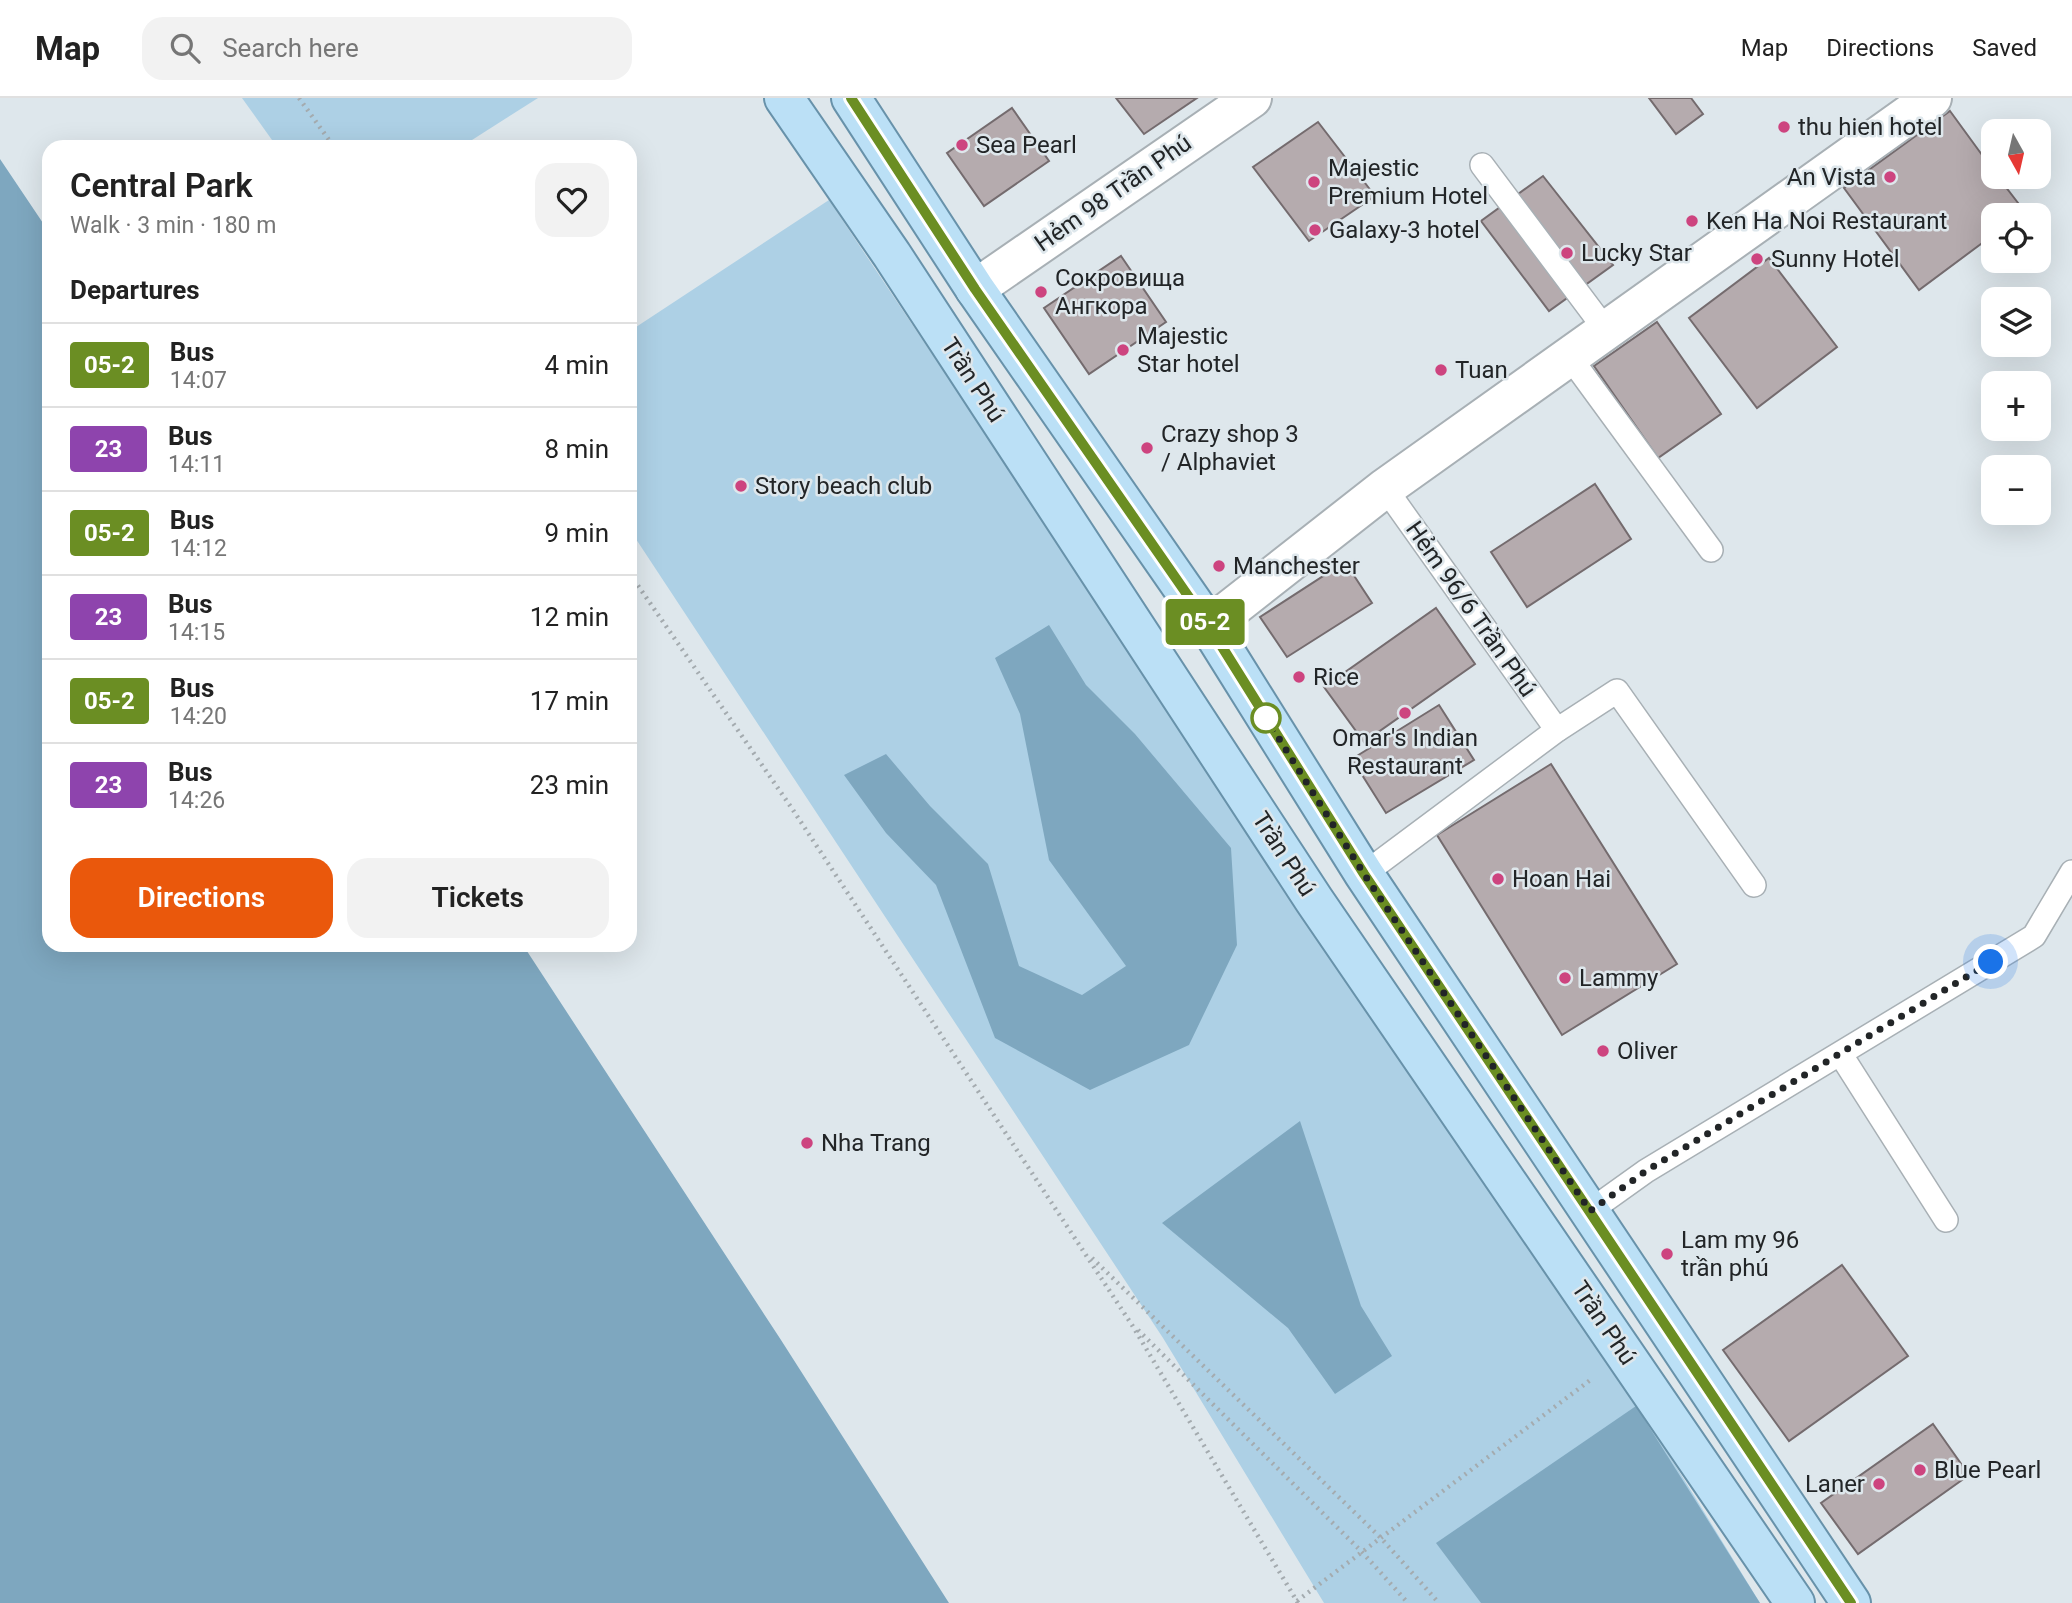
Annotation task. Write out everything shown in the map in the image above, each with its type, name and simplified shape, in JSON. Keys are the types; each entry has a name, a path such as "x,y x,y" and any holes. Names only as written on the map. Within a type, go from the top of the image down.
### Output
{"main road":[{"name":"Trần Phú","path":"784,98 891,255 1314,900 1795,1603"},
{"name":"Trần Phú","path":"851,98 975,289 1209,626 1364,874 1851,1603"}],"street":[{"name":"Hẻm 98 Trần Phú","path":"975,289 1252,98"},
{"path":"1209,626 1385,488 1932,98"}],"lane":[{"path":"1482,165 1605,329"},
{"path":"1569,356 1712,550"},
{"name":"Hẻm 96/6 Trần Phú","path":"1385,488 1557,730"},
{"path":"1364,874 1557,730 1617,691 1754,885"},
{"path":"1590,1211 1646,1171 2034,936 2072,872"},
{"path":"1841,1055 1946,1220"}],"path":[{"path":"299,98 329,140"},
{"path":"637,584 793,810 1084,1251 1132,1325 1298,1602 1625,1354"},
{"path":"1084,1251 1381,1538 1438,1603"},
{"path":"1132,1325 1362,1552 1408,1603"}],"shaded area":[{"path":"242,98 538,98 472,140 272,140"},
{"path":"0,159 42,222 42,952 528,952 949,1603 0,1603"},
{"path":"829,200 1677,1468 1760,1603 1324,1603 1163,1338 637,541 637,326"},
{"path":"1049,625 1086,685 1135,734 1231,848 1237,945 1189,1045 1090,1090 995,1038 936,885 886,833 844,775 886,754 930,806 988,864 1019,966 1082,995 1126,966 1049,860 1020,714 995,658"},
{"path":"1300,1121 1361,1306 1392,1356 1335,1394 1288,1328 1162,1223"},
{"path":"1636,1406 1760,1603 1481,1603 1436,1543"}],"building":[{"path":"1116,98 1197,98 1144,134"},
{"path":"1649,98 1691,98 1703,114 1676,134"},
{"path":"1012,108 1049,161 984,206 947,153"},
{"path":"1950,111 1981,154 1981,189 2007,189 2018,203 1981,203 1981,244 1919,290 1844,188"},
{"name":"Majestic Premium Hotel","path":"1318,122 1375,196 1309,241 1253,167"},
{"path":"1543,176 1613,265 1549,311 1481,221"},
{"path":"1121,256 1166,322 1089,374 1044,308"},
{"path":"1769,258 1837,347 1757,408 1689,318"},
{"path":"1657,322 1721,414 1658,458 1594,366"},
{"path":"1595,484 1631,539 1527,607 1491,552"},
{"path":"1345,562 1372,603 1287,657 1260,617"},
{"path":"1436,608 1475,664 1364,742 1324,687"},
{"path":"1439,705 1474,760 1386,813 1352,759"},
{"path":"1551,764 1677,964 1562,1035 1437,835"},
{"path":"1842,1265 1908,1356 1789,1441 1723,1350"},
{"path":"1933,1424 1969,1475 1858,1554 1821,1503"}],"bus line":[{"name":"05-2","path":"851,98 975,289 1209,626 1364,874 1851,1603"}],"place":[{"name":"thu hien hotel","path":"1784,127"},
{"name":"Sea Pearl","path":"962,145"},
{"name":"An Vista","path":"1890,177"},
{"name":"Majestic Premium Hotel","path":"1314,182"},
{"name":"Ken Ha Noi Restaurant","path":"1692,221"},
{"name":"Galaxy-3 hotel","path":"1315,230"},
{"name":"Lucky Star","path":"1567,253"},
{"name":"Sunny Hotel","path":"1757,259"},
{"name":"Сокровища Ангкора","path":"1041,292"},
{"name":"Majestic Star hotel","path":"1123,350"},
{"name":"Tuan","path":"1441,370"},
{"name":"Crazy shop 3 / Alphaviet","path":"1147,448"},
{"name":"Story beach club","path":"741,486"},
{"name":"Manchester","path":"1219,566"},
{"name":"Rice","path":"1299,677"},
{"name":"Omar's Indian Restaurant","path":"1405,713"},
{"name":"Hoan Hai","path":"1498,879"},
{"name":"Lammy","path":"1565,978"},
{"name":"Oliver","path":"1603,1051"},
{"name":"Nha Trang","path":"807,1143"},
{"name":"Lam my 96 trần phú","path":"1667,1254"},
{"name":"Blue Pearl","path":"1920,1470"},
{"name":"Laner","path":"1879,1484"}],"route":[{"path":"1266,718 1364,874 1590,1211 1646,1171 1991,962"}]}
